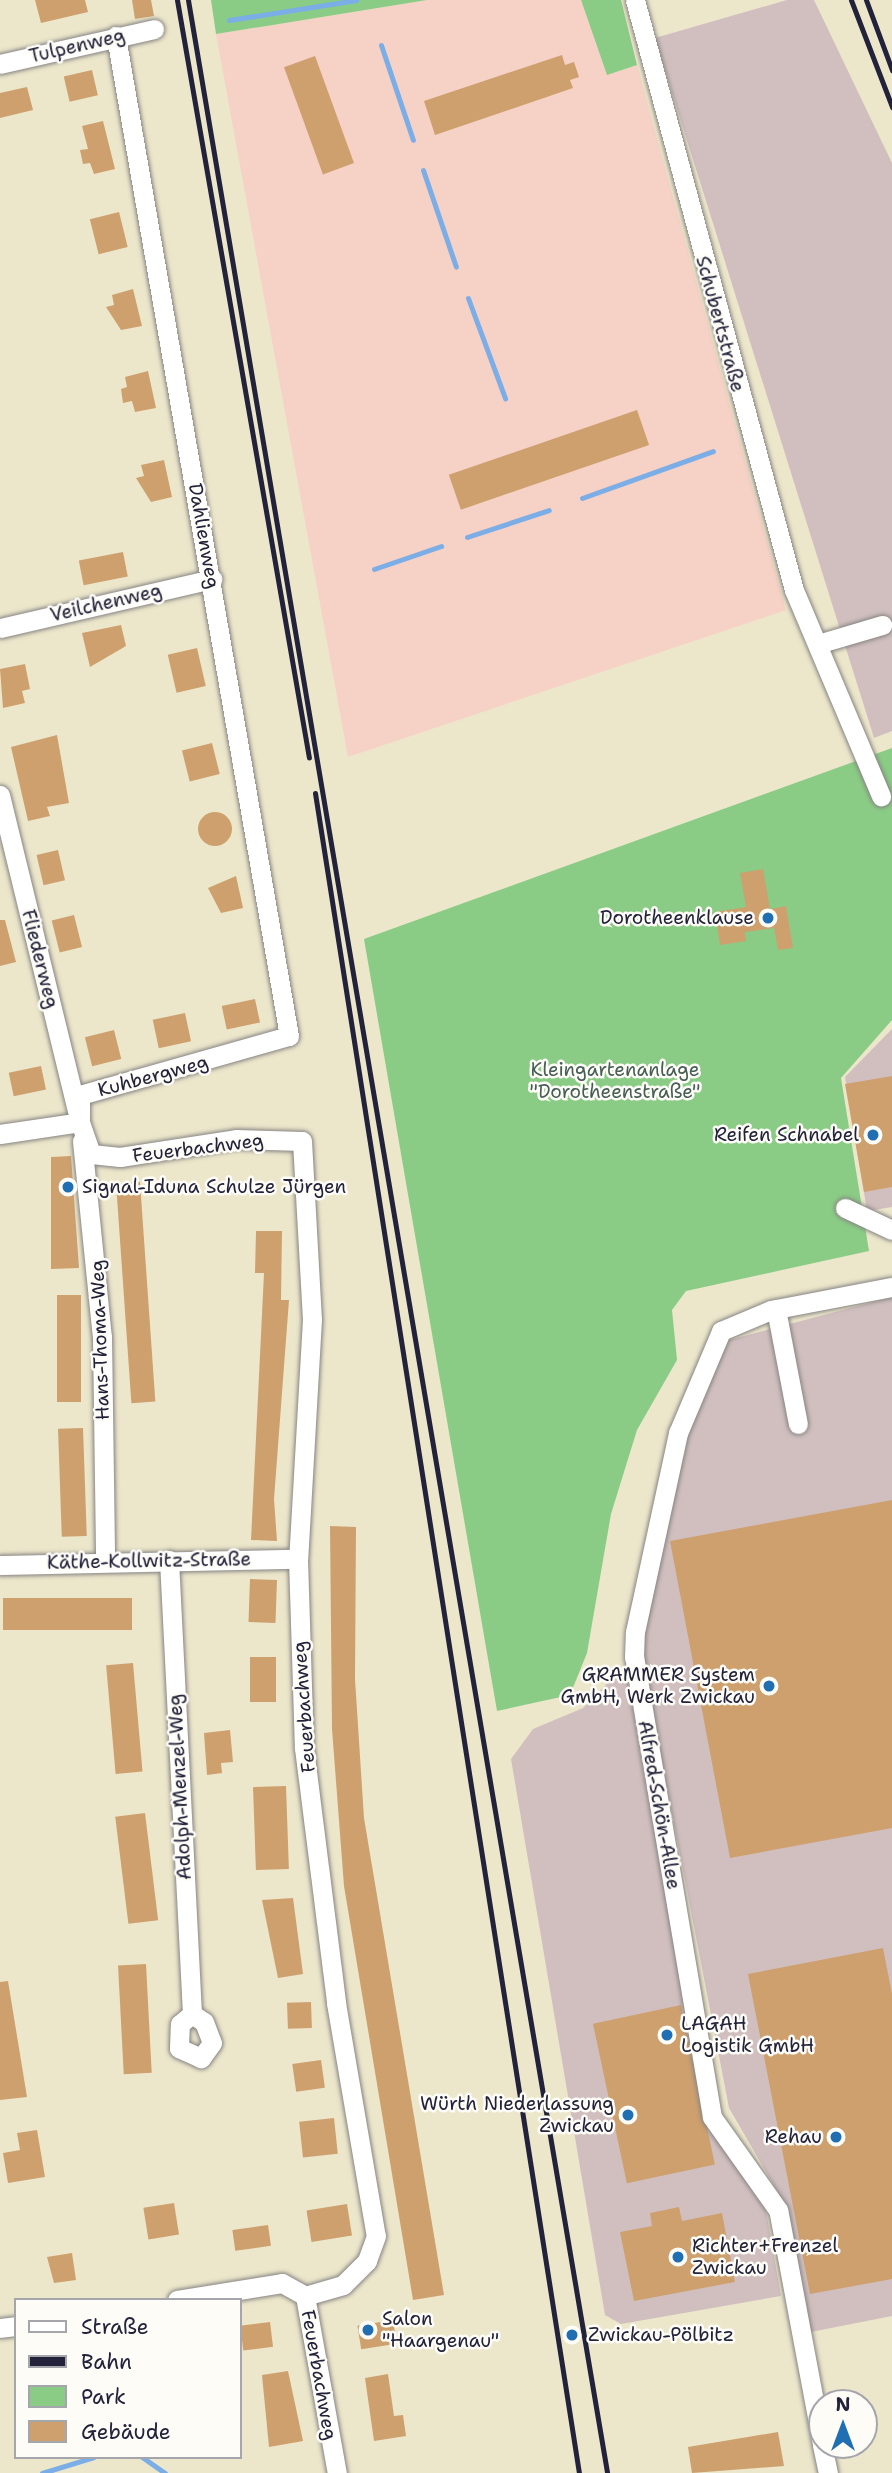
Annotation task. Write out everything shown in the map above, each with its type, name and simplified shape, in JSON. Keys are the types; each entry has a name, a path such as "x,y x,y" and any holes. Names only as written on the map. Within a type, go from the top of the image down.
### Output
{"street":[{"name":"Schubertstraße","path":"635,0 794,590 821,643 881,796"},
{"name":"Tulpenweg","path":"0,64 154,29"},
{"name":"Dahlienweg","path":"116,36 212,579 289,1037"},
{"name":"Veilchenweg","path":"0,628 212,579"},
{"path":"821,643 882,625"},
{"name":"Fliederweg","path":"0,795 80,1122"},
{"name":"Kuhbergweg","path":"80,1122 80,1095 289,1037"},
{"path":"0,1134 80,1122"},
{"name":"Hans-Thoma-Weg","path":"80,1122 103,1337 105,1559"},
{"name":"Feuerbachweg","path":"80,1122 91,1154 120,1157 236,1139 302,1142 312,1319 299,1559 304,1748 336,2003 376,2236 367,2261 343,2284 305,2296 337,2473"},
{"path":"845,1208 892,1230"},
{"name":"Alfred-Schön-Allee","path":"812,2389 778,2210 712,2117 634,1657 678,1433 707,1352 721,1331 741,1318 892,1287"},
{"path":"776,1309 798,1424"},
{"name":"Käthe-Kollwitz-Straße","path":"0,1565 105,1559 299,1559"},
{"name":"Adolph-Menzel-Weg","path":"169,1560 192,2014"},
{"path":"189,2298 282,2283 305,2296"}],"shaded area":[{"path":"427,0 581,0 607,75 637,65 786,610 348,757 216,34"},
{"path":"787,0 814,0 892,163 892,731 874,738 655,38"},
{"name":"Reifen Schnabel","path":"892,1029 892,1207 867,1211 845,1077"},
{"path":"892,1297 892,2316 811,2332 787,2208 729,2108 640,1647 686,1435 725,1341"},
{"path":"625,1665 708,2121 765,2205 781,2296 621,2324 605,2315 511,1759 533,1729 583,1708"}],"green space":[{"path":"211,0 427,0 216,34"},
{"path":"581,0 621,0 637,65 607,75"},
{"name":"Kleingartenanlage \"Dorotheenstraße\"","path":"892,748 892,1020 841,1078 869,1251 686,1291 672,1310 677,1360 637,1430 611,1514 587,1653 570,1695 497,1711 364,939"}],"building":[{"path":"35,0 85,0 88,12 41,23"},
{"path":"132,0 151,0 154,16 135,19"},
{"path":"562,55 565,65 574,62 579,77 570,80 573,88 435,135 424,101"},
{"path":"315,56 354,163 323,174 284,67"},
{"path":"92,70 98,95 70,102 64,77"},
{"path":"27,87 33,110 0,118 0,93"},
{"path":"103,121 115,169 94,174 90,163 83,164 80,150 88,149 82,126"},
{"path":"119,212 128,247 99,254 90,219"},
{"path":"133,289 142,326 121,330 106,307 114,305 112,295"},
{"path":"148,371 156,408 135,412 132,401 123,403 121,389 127,387 125,377"},
{"path":"637,410 649,445 461,510 449,475"},
{"path":"164,460 172,497 151,502 136,478 144,476 141,465"},
{"path":"123,552 128,577 84,585 79,561"},
{"path":"121,625 126,646 90,667 82,633"},
{"path":"197,648 206,686 177,693 168,655"},
{"path":"25,664 30,689 22,691 25,703 3,708 0,669"},
{"path":"57,735 69,803 47,807 50,816 28,821 11,747"},
{"path":"212,743 220,774 190,782 182,750"},
{"path":"215,812 227,817 232,829 227,841 215,846 203,841 198,829 203,817"},
{"path":"58,850 65,880 44,885 37,855"},
{"name":"Dorotheenklause","path":"763,869 770,909 786,906 793,948 778,950 774,928 745,932 746,941 720,945 715,912 746,907 740,873"},
{"path":"236,876 243,908 221,913 208,888"},
{"path":"74,915 82,947 60,953 52,921"},
{"path":"0,920 5,920 16,962 0,966"},
{"path":"255,999 260,1022 227,1030 222,1006"},
{"path":"185,1013 191,1041 159,1048 153,1020"},
{"path":"114,1030 121,1059 92,1066 85,1037"},
{"path":"41,1066 46,1089 14,1096 9,1073"},
{"name":"Reifen Schnabel","path":"892,1076 892,1187 864,1192 845,1084"},
{"path":"71,1156 79,1268 51,1269 51,1157"},
{"path":"140,1182 155,1401 131,1403 116,1184"},
{"path":"256,1231 282,1231 281,1300 289,1300 274,1499 277,1541 251,1540 264,1273 255,1273"},
{"path":"57,1295 81,1295 81,1402 57,1402"},
{"path":"83,1428 87,1536 62,1537 58,1429"},
{"name":"GRAMMER System GmbH, Werk Zwickau","path":"892,1500 892,1828 730,1858 670,1541"},
{"path":"330,1526 356,1527 355,1679 364,1818 444,2295 413,2300 344,1886 332,1729"},
{"path":"250,1579 277,1580 275,1623 248,1622"},
{"path":"3,1598 132,1598 132,1630 3,1630"},
{"path":"250,1657 276,1657 276,1702 250,1702"},
{"path":"133,1663 142,1772 116,1774 106,1665"},
{"path":"230,1730 233,1762 221,1763 222,1773 207,1775 204,1733"},
{"path":"286,1786 289,1869 256,1870 253,1787"},
{"path":"145,1813 158,1920 128,1924 115,1817"},
{"path":"293,1898 303,1974 278,1978 262,1900"},
{"name":"Rehau","path":"883,1948 892,1994 892,2279 810,2294 748,1974"},
{"path":"146,1964 152,2073 124,2074 118,1965"},
{"path":"8,1981 27,2097 0,2100 0,1982"},
{"path":"311,2002 312,2028 288,2029 287,2003"},
{"path":"681,2005 715,2164 627,2183 593,2024"},
{"path":"321,2060 325,2088 296,2092 292,2064"},
{"path":"334,2118 338,2154 303,2157 299,2122"},
{"path":"37,2130 45,2177 8,2183 3,2153 20,2150 17,2133"},
{"path":"174,2203 179,2235 148,2239 143,2208"},
{"path":"347,2204 352,2236 312,2242 307,2210"},
{"name":"Richter+Frenzel Zwickau","path":"679,2207 682,2221 722,2213 735,2282 634,2301 620,2232 652,2226 650,2213"},
{"path":"268,2225 271,2246 235,2251 232,2230"},
{"path":"72,2253 76,2280 54,2283 47,2257"},
{"path":"393,2320 397,2344 361,2349 357,2326"},
{"path":"270,2322 273,2347 243,2350 242,2325"},
{"path":"288,2371 303,2441 269,2447 262,2375"},
{"path":"388,2374 394,2416 403,2415 406,2436 374,2441 365,2378"},
{"path":"778,2432 784,2466 692,2473 688,2447"}],"waterway":[{"path":"229,20 356,0"},
{"path":"381,45 413,140"},
{"path":"423,170 456,267"},
{"path":"468,298 505,398"},
{"path":"582,498 713,451"},
{"path":"467,537 549,510"},
{"path":"374,569 441,546"},
{"path":"42,2473 88,2459"},
{"path":"145,2459 165,2473"}],"railway":[{"path":"177,0 309,758"},
{"path":"188,0 607,2473"},
{"path":"851,0 892,107"},
{"path":"866,0 892,70"},
{"path":"315,793 579,2473"}],"place":[{"name":"Dorotheenklause","path":"768,918"},
{"name":"Reifen Schnabel","path":"873,1135"},
{"name":"Signal-Iduna Schulze Jürgen","path":"68,1187"},
{"name":"GRAMMER System GmbH, Werk Zwickau","path":"769,1686"},
{"name":"LAGAH Logistik GmbH","path":"667,2035"},
{"name":"Würth Niederlassung Zwickau","path":"628,2115"},
{"name":"Rehau","path":"836,2137"},
{"name":"Richter+Frenzel Zwickau","path":"678,2257"},
{"name":"Salon \"Haargenau\"","path":"368,2330"},
{"name":"Zwickau-Pölbitz","path":"572,2335"}]}
